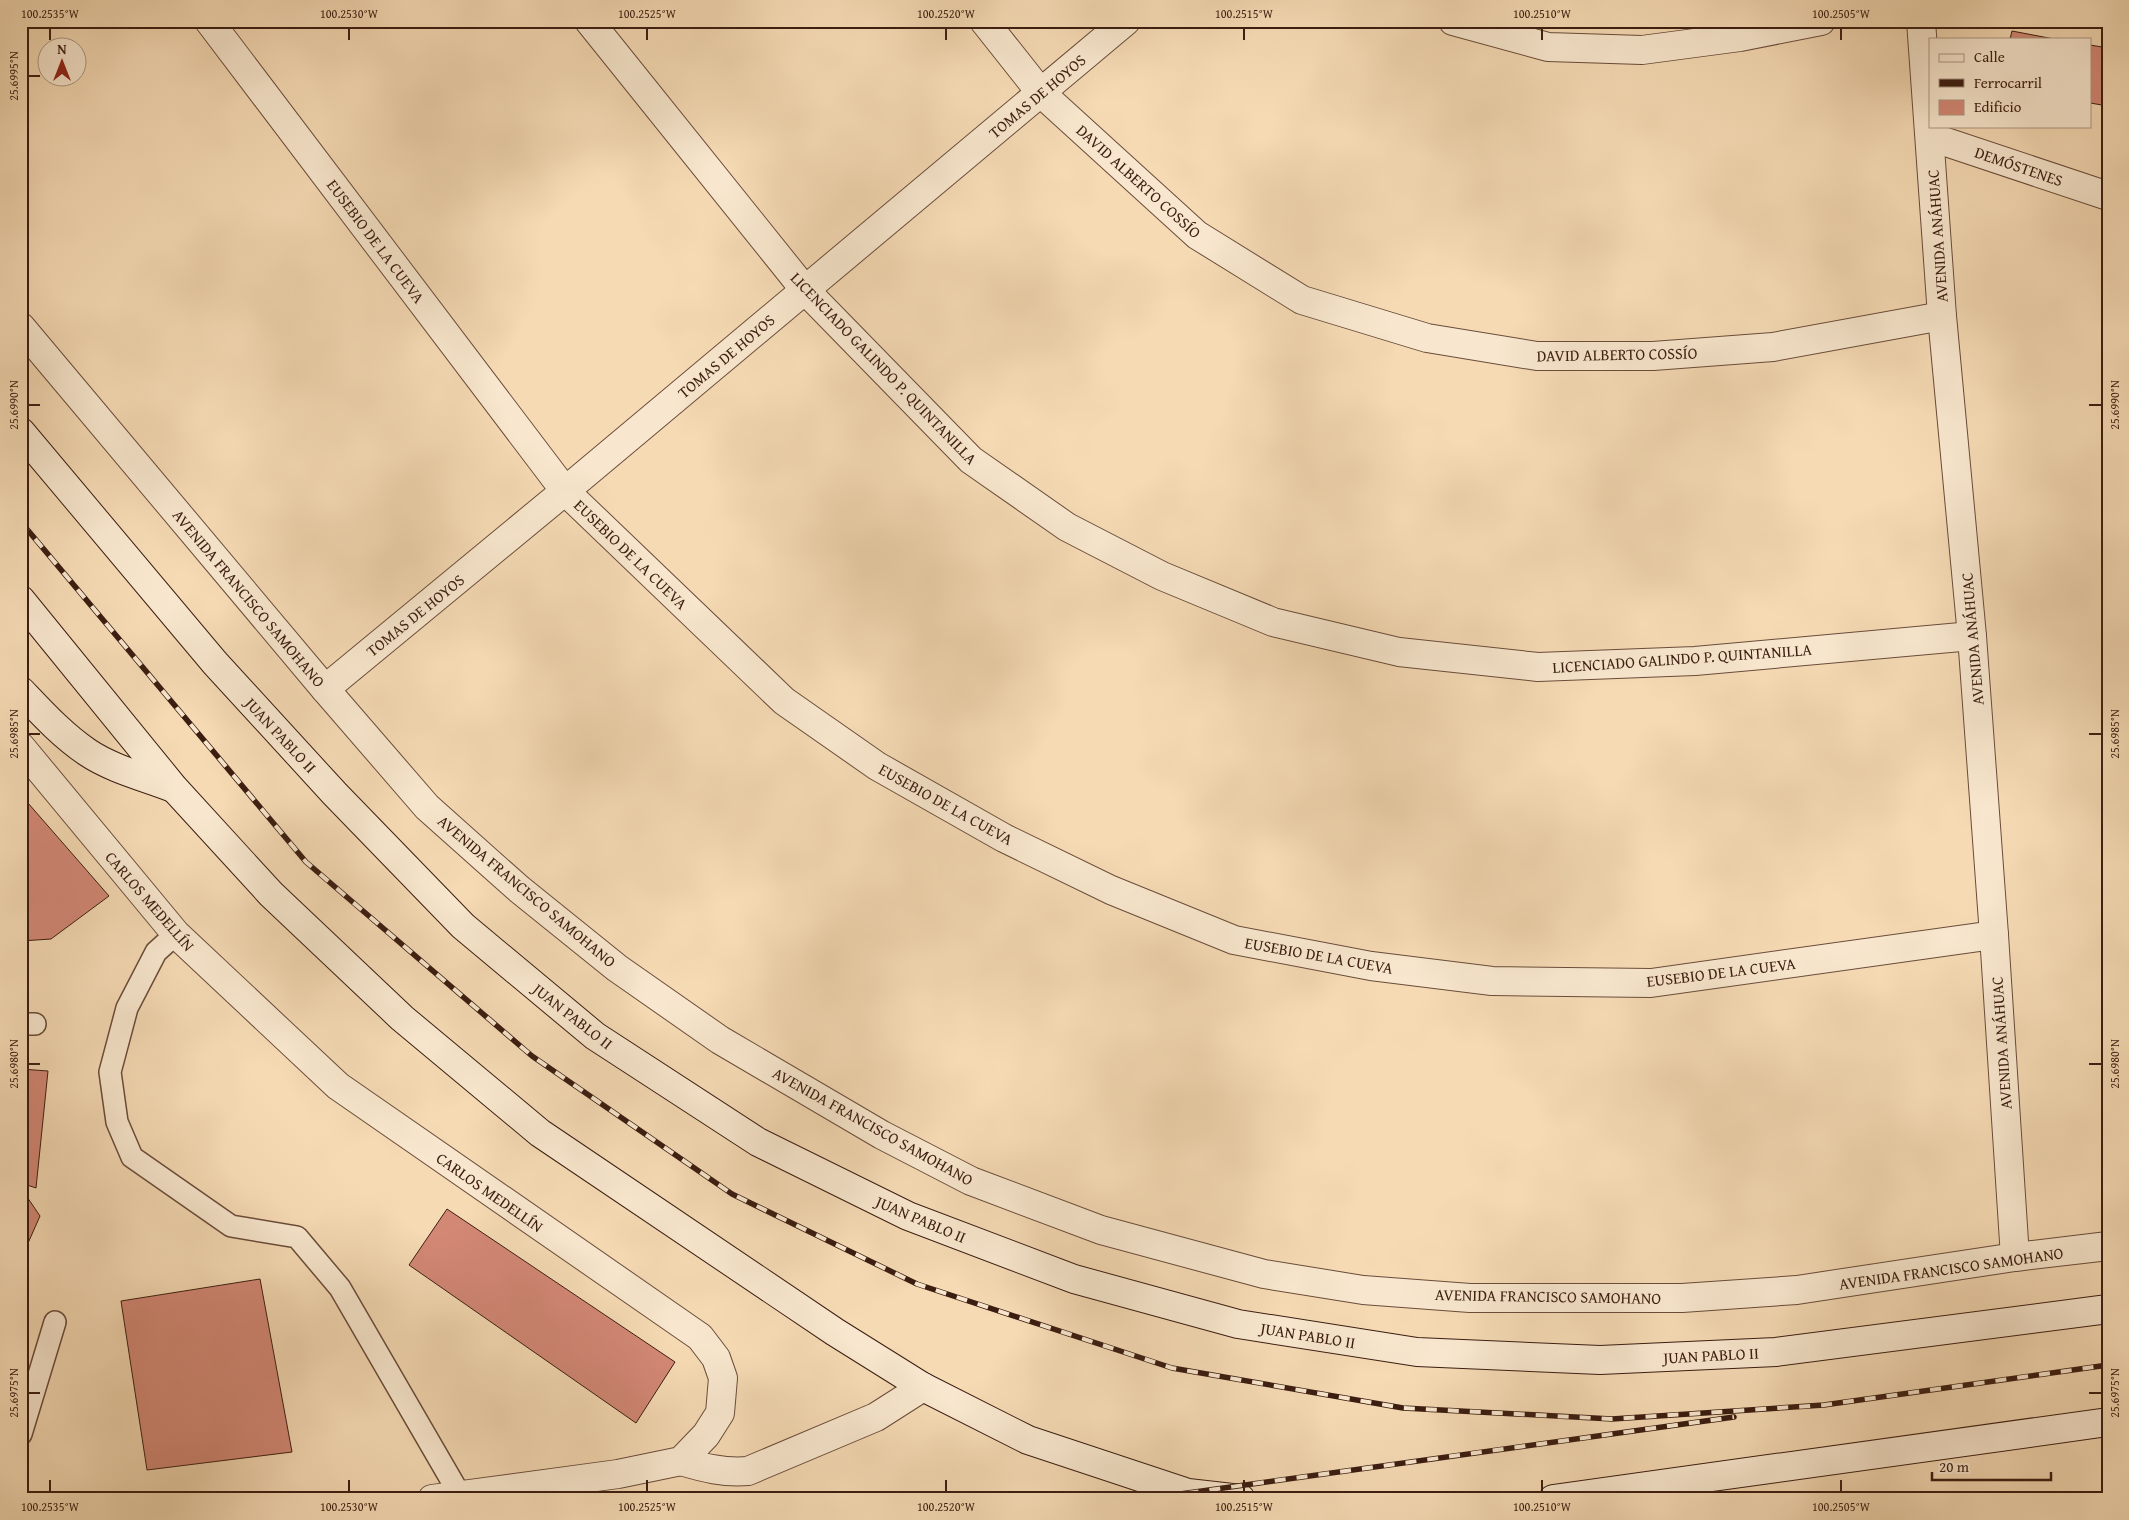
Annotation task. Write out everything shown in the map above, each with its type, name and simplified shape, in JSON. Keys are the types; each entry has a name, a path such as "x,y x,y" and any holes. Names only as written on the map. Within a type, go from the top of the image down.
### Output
{"street":[{"name":"EUSEBIO DE LA CUEVA","path":"209,21 565,491 784,701 878,766 1013,842 1111,890 1234,940 1370,966 1492,981 1651,983 1994,935"},
{"name":"LICENCIADO GALINDO P. QUINTANILLA","path":"589,21 805,290 971,460 1067,527 1162,576 1273,622 1399,652 1538,667 1695,661 1972,636"},
{"name":"DAVID ALBERTO COSSÍO","path":"984,21 1041,93 1197,235 1302,300 1427,338 1537,356 1654,356 1774,347 1942,316"},
{"name":"TOMAS DE HOYOS","path":"325,689 565,491 1126,21"},
{"path":"1454,21 1548,47 1642,50 1740,37 1821,21"},
{"name":"AVENIDA ANÁHUAC","path":"1921,21 1929,114"},
{"name":"AVENIDA ANÁHUAC","path":"1930,128 1942,316 1972,636 2015,1258"},
{"name":"DEMÓSTENES","path":"1931,137 2108,196"},
{"name":"AVENIDA FRANCISCO SAMOHANO","path":"21,327 325,689 427,807 512,883 617,968 720,1040 882,1135 971,1181 1101,1230 1264,1274 1363,1290 1470,1298 1682,1298 1797,1290 2108,1246"},
{"name":"JUAN PABLO II","path":"21,432 215,663 335,794 463,926 594,1036 758,1142 908,1216 1074,1279 1238,1324 1417,1352 1600,1360 1776,1352 2108,1309"},
{"path":"21,600 174,788 271,894 402,1018 540,1133 834,1332 923,1387 1028,1440 1188,1493 1241,1499"},
{"path":"21,691 52,725 88,753 174,788"},
{"name":"CARLOS MEDELLÍN","path":"21,747 176,934 338,1086 700,1336 716,1358 723,1378 720,1413 706,1435 681,1461"},
{"path":"432,1499 618,1474 681,1461 712,1470 748,1471 876,1417 923,1387"},
{"path":"1553,1499 2108,1422"}],"lane":[{"path":"176,934 156,952 126,1008 110,1072 117,1122 132,1157 231,1226 297,1237 340,1288 460,1495"},
{"path":"21,1434 55,1322"}],"building":[{"path":"2012,31 2049,38 2010,38"},
{"path":"2092,45 2108,48 2108,106 2092,103"},
{"path":"21,795 109,896 51,939 21,941"},
{"path":"21,1069 48,1071 36,1188 21,1183"},
{"path":"21,1188 40,1216 21,1259"},
{"path":"447,1209 675,1362 636,1423 409,1265"},
{"path":"260,1279 292,1452 147,1470 121,1301"}],"railway":[{"path":"21,522 306,862 532,1056 732,1194 917,1284 1172,1368 1403,1408 1612,1419 1824,1405 2108,1365"},
{"path":"1144,1499 1734,1417"}]}
